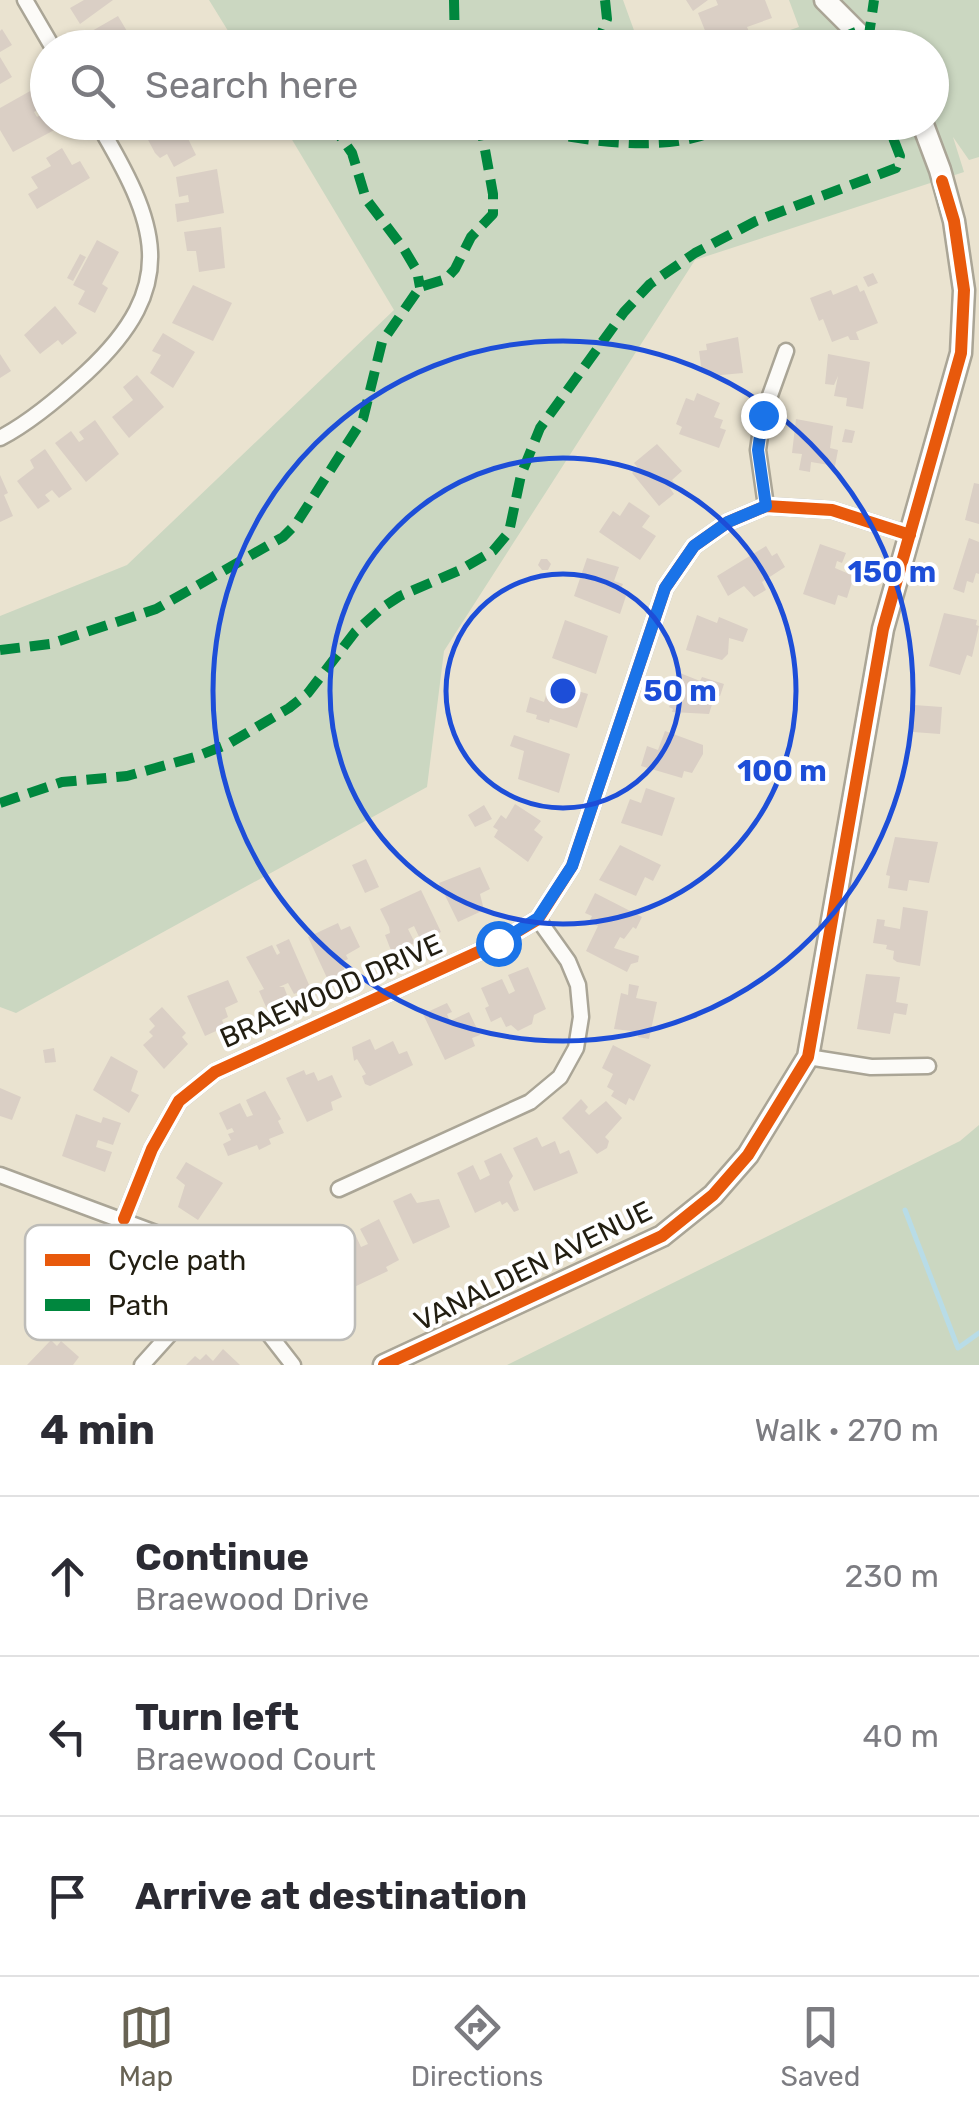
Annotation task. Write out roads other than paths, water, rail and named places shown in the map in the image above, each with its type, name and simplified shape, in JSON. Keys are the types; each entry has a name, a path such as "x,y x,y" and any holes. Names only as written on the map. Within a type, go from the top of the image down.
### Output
{"main road":[{"path":"824,0 855,30"},
{"name":"VANALDEN AVENUE","path":"384,1365 662,1236 712,1195 748,1155 808,1057 880,648 961,352 964,290 954,221 930,140"}],"street":[{"path":"25,0 42,30"},
{"path":"0,438 62,395 109,352 136,314 150,273 149,241 142,206 107,140"},
{"path":"766,506 758,450 760,433 786,352"},
{"name":"BRAEWOOD DRIVE","path":"124,1219 152,1149 179,1101 215,1072 498,943 538,918 572,866 665,588 694,546 728,522 766,506 832,510 910,534"},
{"path":"339,1189 530,1102 560,1077 576,1048 581,1017 578,985 568,961 538,918"},
{"path":"808,1057 871,1067 928,1066"},
{"path":"0,1175 138,1225"},
{"path":"142,1365 164,1340"},
{"path":"274,1340 293,1365"}],"waterway":[{"path":"905,1210 958,1348 979,1333"}]}
